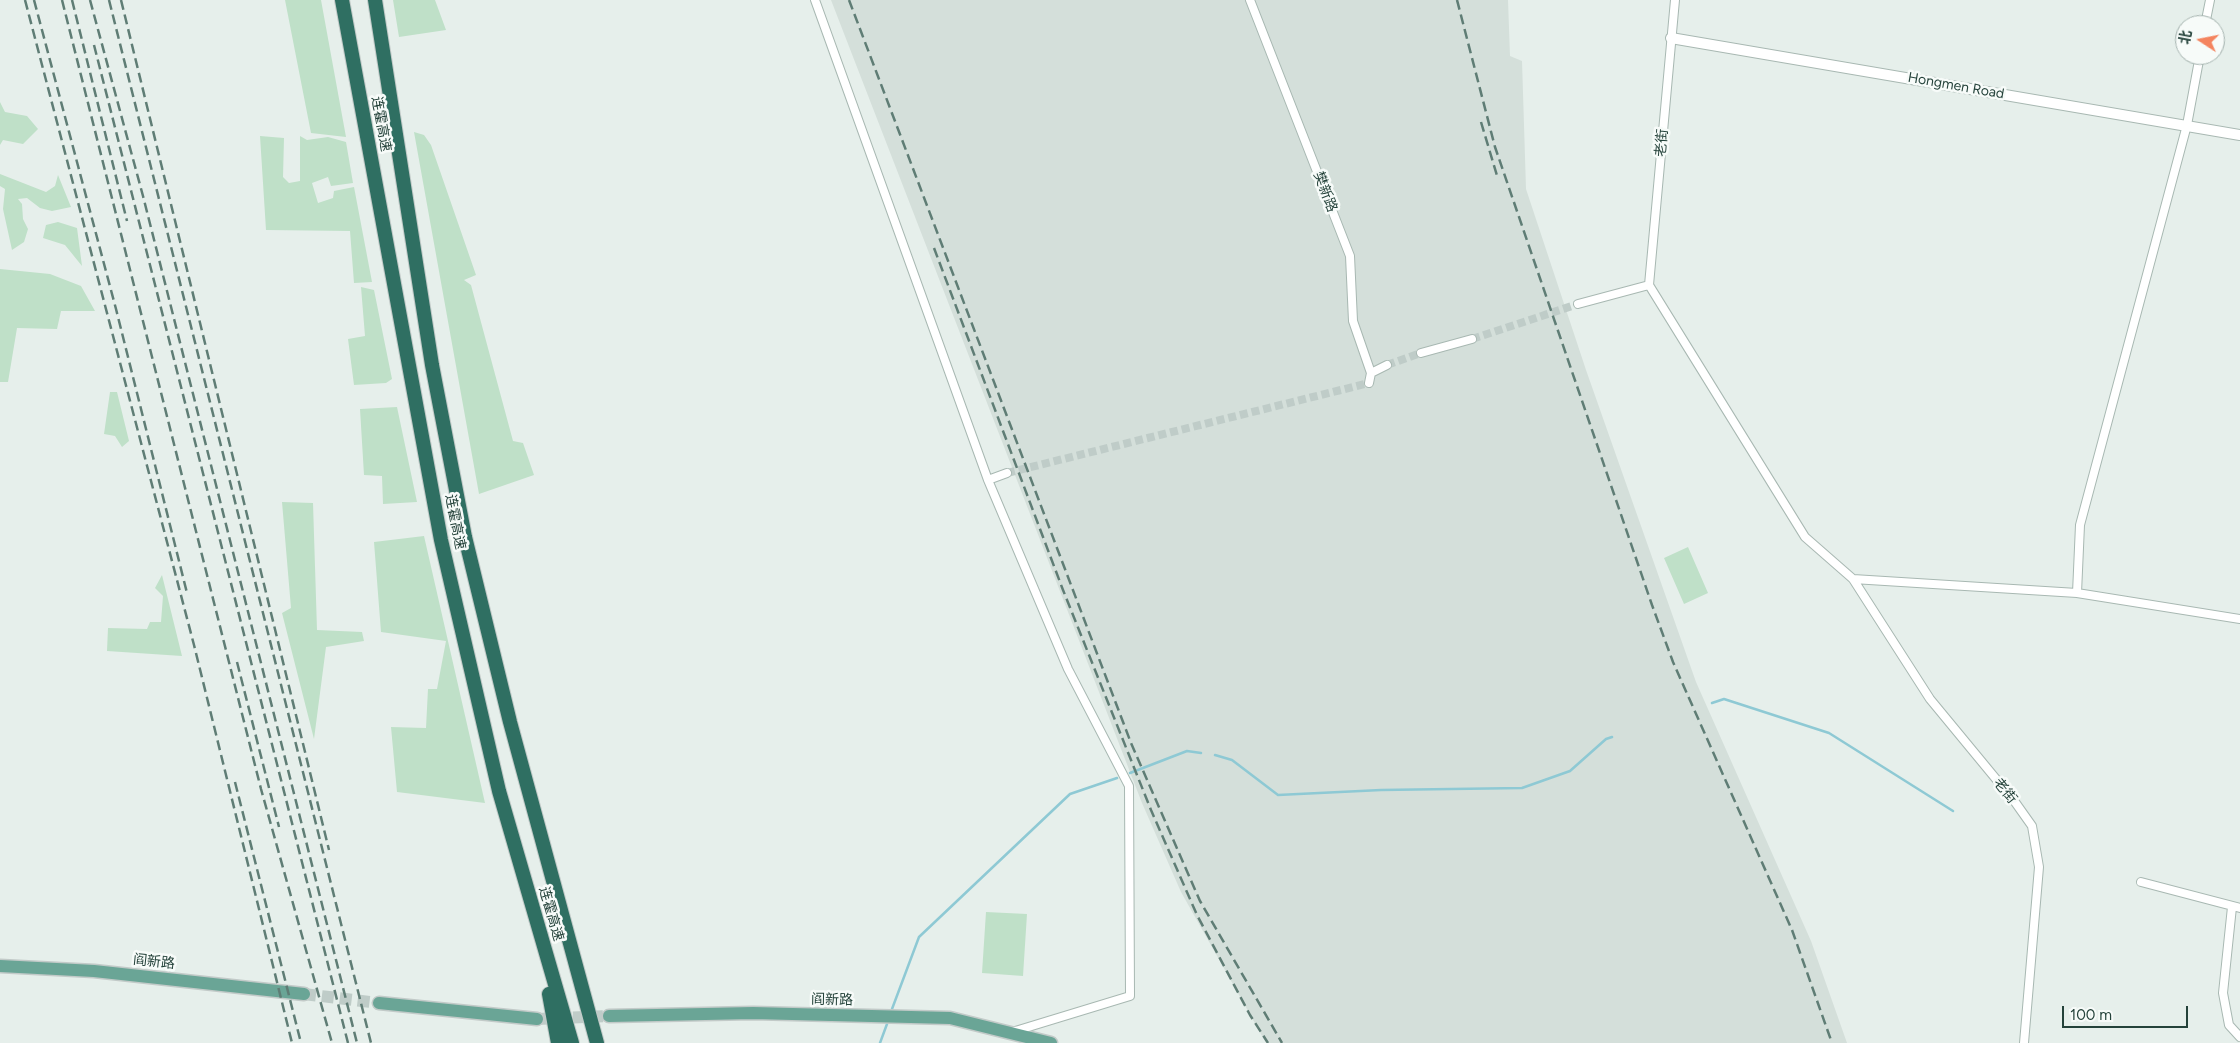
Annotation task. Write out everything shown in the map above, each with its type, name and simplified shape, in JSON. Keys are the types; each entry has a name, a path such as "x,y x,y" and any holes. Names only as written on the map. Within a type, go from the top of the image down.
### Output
{"highway":[{"name":"连霍高速","path":"342,0 441,540 499,791 572,1043"},
{"name":"连霍高速","path":"374,0 432,365 464,537 524,778 597,1043"},
{"path":"537,925 558,1043"}],"main road":[{"name":"阎新路","path":"0,966 94,971 304,994"},
{"path":"379,1003 537,1019"},
{"name":"阎新路","path":"609,1016 753,1013 950,1018 1051,1043"}],"street":[{"path":"815,0 988,480 1068,669 1129,786 1130,996 1010,1033"},
{"name":"樊新路","path":"1250,0 1350,256 1353,321 1371,373"},
{"name":"老街","path":"1675,0 1650,285 1805,537 1853,579 1930,699 2015,802 2032,826 2039,867 2024,1043"},
{"path":"2208,15 2210,0"},
{"name":"Hongmen Road","path":"1671,38 2240,135"},
{"path":"2077,594 2080,525 2187,125 2198,65"},
{"path":"1578,304 1650,285"},
{"path":"1421,353 1472,339"},
{"path":"1369,383 1371,373 1387,365"},
{"path":"988,480 1007,472"},
{"path":"1853,579 2077,594 2240,619"},
{"path":"2141,882 2236,908 2222,993 2229,1024 2240,1037"}],"shaded area":[{"path":"831,0 1508,0 1510,56 1522,61 1526,189 1586,370 1696,682 1811,941 1847,1043 1266,1043 1181,892 1142,803"}],"green space":[{"path":"285,0 321,0 346,137 311,133"},
{"path":"393,0 435,0 446,30 399,37"},
{"path":"0,102 5,112 27,116 38,129 23,144 3,140 0,145"},
{"path":"414,132 424,135 431,145 476,275 464,280 471,285 513,441 523,443 534,475 479,494"},
{"path":"260,136 284,138 283,177 289,183 300,181 300,136 307,140 328,137 346,142 353,183 331,186 328,177 312,183 318,203 333,198 334,191 354,187 372,282 354,283 350,231 266,230"},
{"path":"0,174 46,192 55,186 58,175 71,207 52,211 40,208 27,198 18,199 22,204 23,219 28,229 24,242 12,250 3,209 5,189 0,186"},
{"path":"58,222 77,228 82,266 65,245 43,238 46,225"},
{"path":"0,269 50,274 81,286 95,311 61,311 57,329 17,328 8,382 0,382"},
{"path":"361,287 374,290 392,379 386,383 354,385 348,339 365,336"},
{"path":"110,392 117,392 129,441 122,447 115,436 104,434"},
{"path":"397,407 417,502 383,504 382,476 364,475 360,409"},
{"path":"282,502 313,503 317,630 362,632 364,641 326,647 314,739 282,613 291,608"},
{"path":"424,536 485,803 397,792 391,727 426,728 428,689 437,689 446,641 381,632 374,542"},
{"path":"1688,547 1708,593 1684,604 1664,558"},
{"path":"162,575 182,656 107,651 108,628 147,629 150,622 161,622 163,596 155,588"},
{"path":"986,912 1027,914 1023,976 982,973"}],"waterway":[{"path":"1712,703 1724,699 1829,733 1953,811"},
{"path":"1215,755 1232,760 1278,795 1381,790 1522,788 1570,771 1606,739 1612,737"},
{"path":"1130,773 1187,751 1201,753"},
{"path":"892,1009 919,937 1070,794 1117,778"},
{"path":"880,1043 887,1024"}],"tunnel":[{"path":"1472,339 1578,304"},
{"path":"1387,365 1421,353"},
{"path":"1007,473 1369,383"},
{"path":"304,994 379,1003"},
{"path":"537,1019 609,1016"}],"railway":[{"path":"25,0 194,645 292,1043"},
{"path":"34,0 116,309 187,593"},
{"path":"62,0 261,789 332,1043"},
{"path":"72,0 127,221"},
{"path":"90,0 143,196 357,1043"},
{"path":"109,0 371,1043"},
{"path":"121,0 329,850"},
{"path":"849,0 1131,743 1200,901 1282,1043"},
{"path":"1457,0 1495,147 1652,605 1673,662 1792,930 1832,1043"},
{"path":"94,45 348,1043"},
{"path":"1481,122 1498,179"},
{"path":"934,248 1063,590 1151,810 1197,915 1250,1015 1268,1043"},
{"path":"237,662 279,827"},
{"path":"235,782 301,1043"}]}
